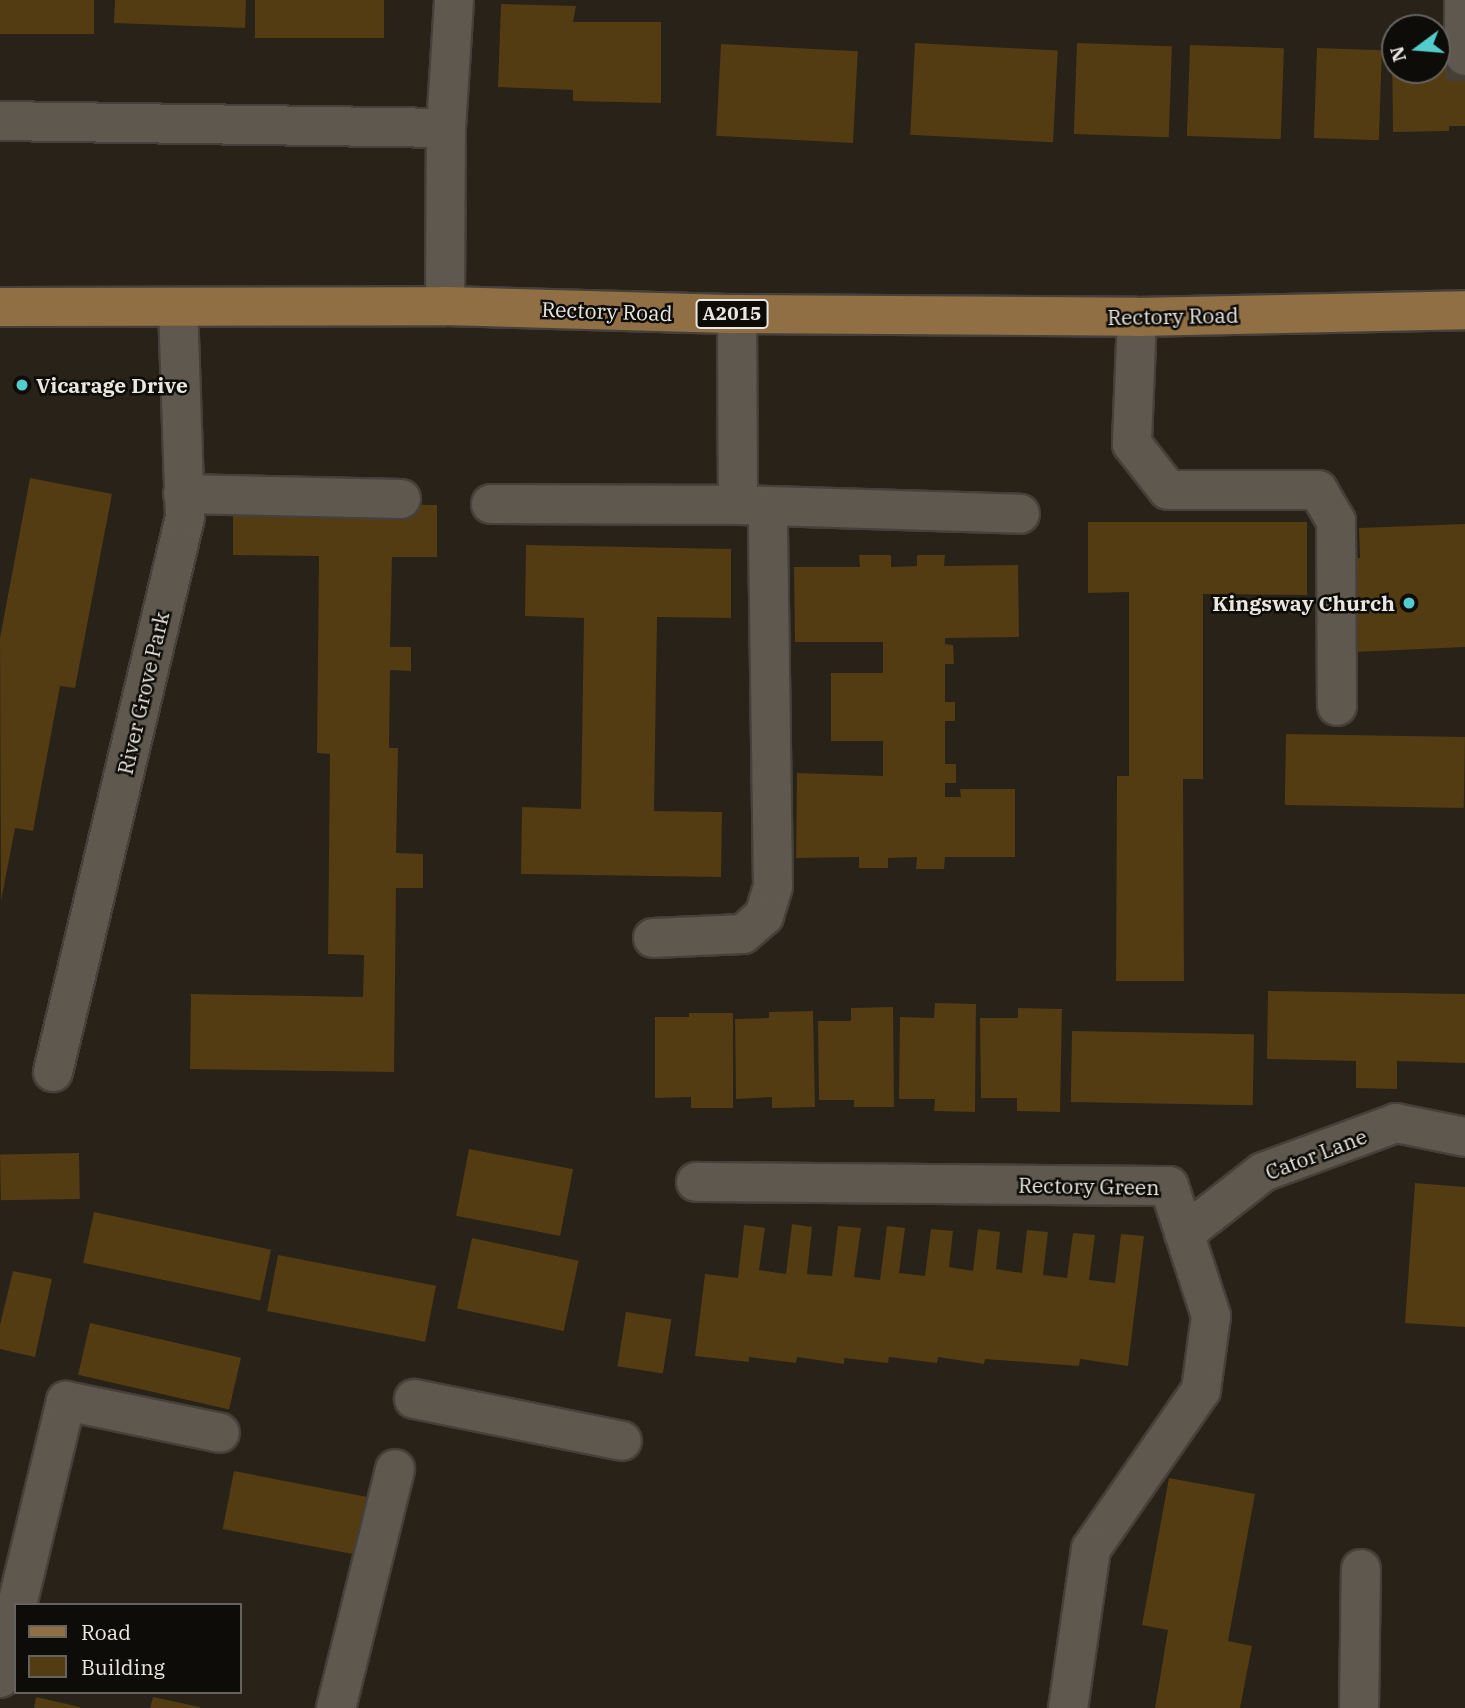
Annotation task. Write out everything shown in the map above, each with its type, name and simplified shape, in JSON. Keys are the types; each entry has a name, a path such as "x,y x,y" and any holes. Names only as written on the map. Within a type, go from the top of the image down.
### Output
{"main road":[{"name":"Rectory Road","path":"0,307 445,306 737,314 1137,317 1465,310"}],"street":[{"path":"445,306 446,128 454,0"},
{"path":"1464,0 1465,56"},
{"path":"0,121 446,128"},
{"name":"River Grove Park","path":"52,1072 185,517 178,307"},
{"path":"653,938 743,934 764,916 773,886 753,506 737,314"},
{"path":"1137,317 1132,444 1168,490 1318,490 1336,521 1337,706"},
{"path":"183,494 401,499"},
{"path":"491,504 753,506 1020,514"},
{"name":"Cator Lane","path":"1184,1234 1263,1172 1396,1123 1465,1137"},
{"name":"Rectory Green","path":"696,1182 1169,1186 1211,1316 1201,1390 1091,1549 1068,1708"},
{"path":"414,1399 621,1441"},
{"path":"18,1603 66,1402 220,1433"},
{"path":"336,1708 395,1469"},
{"path":"1359,1708 1361,1569"},
{"path":"0,1678 14,1620"}],"building":[{"path":"0,0 94,0 94,34 0,34"},
{"path":"115,0 246,0 245,28 114,23"},
{"path":"255,0 384,0 384,38 255,38"},
{"path":"501,4 576,6 573,22 661,22 661,103 573,101 573,90 498,87"},
{"path":"915,43 1058,50 1053,142 910,135"},
{"path":"1077,43 1172,46 1169,137 1074,134"},
{"path":"721,44 858,51 853,143 716,136"},
{"path":"1190,45 1284,48 1281,139 1187,136"},
{"path":"1451,46 1465,56 1465,126 1449,126 1449,131 1393,132 1392,84 1451,84"},
{"path":"1317,48 1381,50 1379,140 1314,138"},
{"path":"30,478 112,494 75,688 60,686 33,831 15,828 1,901 0,638"},
{"path":"233,502 437,505 437,557 392,557 390,647 411,647 411,671 390,670 389,748 398,748 396,853 423,854 423,888 396,888 394,1072 190,1069 191,994 363,997 364,955 328,954 330,754 317,753 319,556 233,555"},
{"path":"1088,522 1307,522 1307,595 1203,594 1203,779 1183,779 1184,981 1116,981 1117,776 1129,776 1129,592 1088,593"},
{"name":"Kingsway Church","path":"1465,524 1465,647 1355,652 1351,558 1360,558 1359,528"},
{"path":"526,545 731,549 731,618 657,617 654,811 722,812 721,877 521,874 522,807 581,809 584,618 525,616"},
{"path":"859,555 891,555 891,567 917,566 917,555 945,555 944,566 1018,565 1019,637 945,638 945,644 953,645 954,664 945,664 945,702 955,702 955,721 945,721 945,764 956,764 956,783 945,783 945,797 961,797 960,789 1015,789 1015,857 945,857 944,869 916,869 917,857 888,858 888,868 859,868 859,857 796,858 797,773 883,776 883,741 831,741 831,673 883,673 883,642 795,642 794,567 860,567"},
{"path":"1286,734 1465,737 1464,808 1285,805"},
{"path":"1268,991 1465,994 1465,1063 1397,1061 1397,1089 1356,1088 1356,1061 1267,1059"},
{"path":"935,1003 976,1004 975,1112 934,1111 935,1099 899,1099 900,1017 934,1018"},
{"path":"893,1007 894,1107 854,1107 854,1100 819,1100 818,1021 851,1021 851,1008"},
{"path":"1018,1008 1062,1009 1060,1112 1017,1111 1017,1098 981,1098 980,1018 1018,1018"},
{"path":"813,1011 815,1107 772,1108 772,1097 736,1099 735,1019 769,1018 769,1012"},
{"path":"689,1013 733,1013 733,1108 691,1108 691,1097 655,1098 655,1017 689,1017"},
{"path":"1072,1031 1254,1034 1253,1105 1071,1102"},
{"path":"469,1149 573,1169 560,1236 456,1216"},
{"path":"79,1153 80,1199 1,1200 0,1154"},
{"path":"1415,1183 1465,1187 1465,1327 1405,1323"},
{"path":"94,1212 271,1250 260,1300 83,1263"},
{"path":"792,1224 812,1227 807,1274 832,1276 838,1226 861,1228 854,1277 880,1280 887,1226 905,1228 899,1273 925,1276 931,1229 953,1231 949,1267 973,1271 978,1229 1000,1232 996,1269 1022,1273 1027,1230 1048,1232 1043,1275 1067,1278 1073,1233 1095,1235 1089,1280 1115,1283 1121,1234 1144,1236 1128,1366 1080,1359 1079,1366 985,1359 984,1364 938,1357 937,1363 889,1357 888,1363 844,1358 844,1364 797,1357 796,1363 749,1357 749,1362 695,1356 705,1274 738,1278 744,1225 765,1228 759,1270 786,1274"},
{"path":"472,1238 579,1261 564,1331 457,1308"},
{"path":"278,1255 436,1286 425,1342 267,1311"},
{"path":"13,1271 52,1279 35,1357 0,1349 0,1325"},
{"path":"626,1312 671,1319 663,1374 617,1366"},
{"path":"90,1323 241,1358 229,1410 78,1375"},
{"path":"234,1471 368,1497 356,1555 223,1529"},
{"path":"1169,1478 1255,1494 1228,1641 1252,1646 1240,1708 1155,1708 1168,1630 1142,1625"},
{"path":"36,1697 80,1707 80,1708 34,1708"},
{"path":"153,1697 200,1707 200,1708 150,1708"}],"tunnel":[{"path":"1465,56 1465,81"}],"place":[{"name":"Vicarage Drive","path":"22,385"},
{"name":"Kingsway Church","path":"1409,603"}]}
